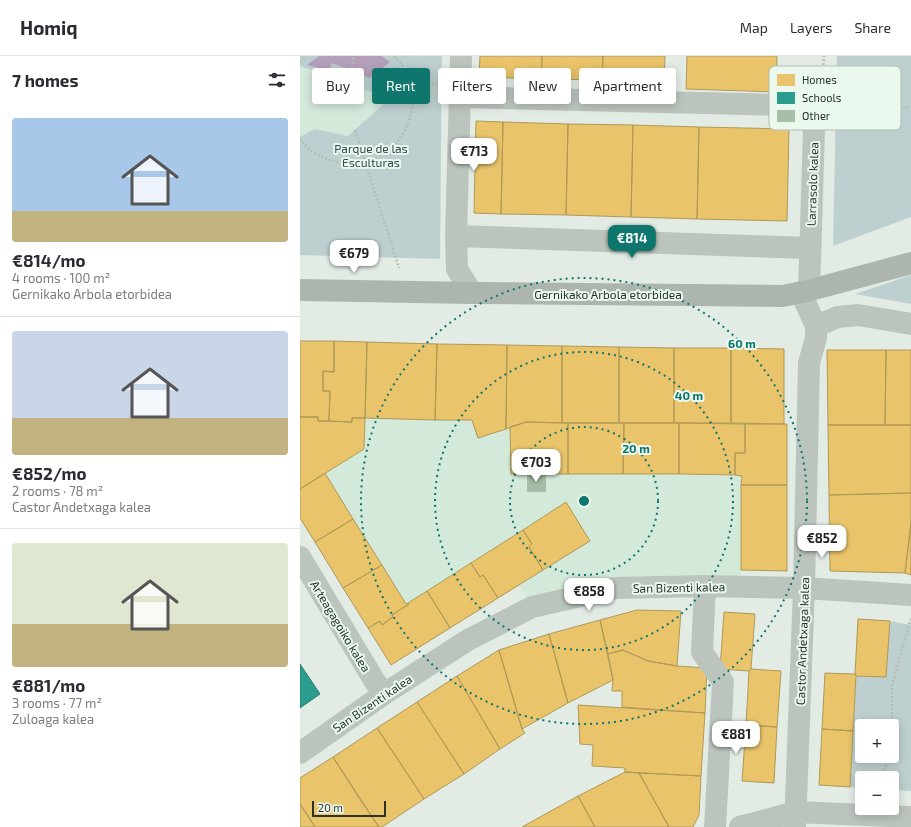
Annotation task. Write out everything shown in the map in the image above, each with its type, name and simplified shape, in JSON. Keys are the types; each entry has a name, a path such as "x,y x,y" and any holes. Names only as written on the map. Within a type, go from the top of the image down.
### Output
{"street":[{"path":"460,56 460,68"},
{"path":"506,98 769,105"},
{"path":"460,104 456,236 457,269 472,293"},
{"name":"Larrasolo kalea","path":"807,291 809,284 814,130"},
{"path":"456,236 810,248"},
{"name":"Gernikako Arbola etorbidea","path":"300,290 783,296 911,263"},
{"path":"807,291 805,302 816,326 838,317 858,315 911,324"},
{"name":"Castor Andetxaga kalea","path":"796,820 804,588 809,363 816,338 816,326"},
{"name":"Arteagagoiko kalea","path":"300,557 374,680 384,694"},
{"path":"705,586 702,652 723,682 715,827"},
{"name":"San Bizenti kalea","path":"300,753 384,694 468,640 532,607 616,588 705,586 804,588 911,595"},
{"path":"740,827 796,820 867,821 911,817"}],"path":[{"path":"300,61 306,56"},
{"path":"351,68 354,56"},
{"path":"300,139 312,151 328,160 347,164 365,162 385,154 401,139 411,120 414,98 409,76 404,66 394,56"},
{"path":"821,66 824,56"},
{"path":"901,107 911,107"},
{"path":"355,130 400,270 392,270"},
{"path":"892,719 892,685 911,618"}],"green space":[{"name":"Parque de las Esculturas","path":"300,56 442,56 442,68 438,68 438,104 442,104 440,259 300,255"},
{"path":"837,56 911,56 911,217 833,246 835,130 901,130 901,66 837,66"},
{"path":"911,275 911,304 855,294"},
{"path":"890,621 911,625 911,791 899,790 899,771 855,771 855,787 850,787 856,676 886,677"}],"shaded area":[{"path":"319,56 382,56 390,62 382,68 372,68 372,76 370,78 364,76 364,68 345,68 332,63 330,68 318,68 307,65"},
{"path":"300,66 312,70 312,104 364,104 364,90 370,92 372,91 372,104 384,104 348,136 314,129 300,137"},
{"path":"365,418 472,420 478,438 510,427 511,474 527,474 527,492 546,492 546,474 742,476 741,587 532,607 519,585 590,541 566,503 406,604 325,473 364,449"}],"building: Homes":[{"path":"480,56 542,56 541,68 514,68 514,78 506,78 506,68 479,68"},
{"path":"542,56 603,56 602,68 579,68 579,80 571,79 571,68 541,68"},
{"path":"603,56 665,56 665,68 602,68"},
{"path":"687,56 777,56 777,66 769,66 769,92 686,89"},
{"path":"476,121 503,122 501,214 474,213"},
{"path":"503,122 568,124 566,215 501,214"},
{"path":"568,124 633,125 631,217 566,215"},
{"path":"633,125 699,127 697,219 631,217"},
{"path":"699,127 789,130 787,221 697,219"},
{"path":"300,341 334,341 334,372 323,371 323,391 330,391 329,421 318,421 318,417 300,417"},
{"path":"334,341 367,342 365,418 352,418 352,422 329,421 330,391 323,391 323,371 334,372"},
{"path":"367,342 437,344 435,420 365,418"},
{"path":"437,344 507,345 506,429 478,438 472,420 435,420"},
{"path":"507,345 562,346 562,423 526,422 506,429"},
{"path":"562,346 619,347 619,423 562,423"},
{"path":"619,347 674,348 674,423 619,423"},
{"path":"674,348 731,348 731,423 674,423"},
{"path":"731,348 784,349 784,424 731,423"},
{"path":"827,350 886,350 885,425 828,425"},
{"path":"886,350 911,350 911,425 885,425"},
{"path":"300,417 318,417 318,421 352,422 352,418 365,418 364,449 300,489"},
{"path":"526,422 568,423 568,474 511,474 510,427"},
{"path":"568,423 624,423 623,474 568,474"},
{"path":"624,423 679,423 679,474 623,474"},
{"path":"679,423 745,424 745,453 735,453 735,475 679,474"},
{"path":"745,424 787,424 787,485 741,485 742,476 735,475 735,453 745,453"},
{"path":"828,425 911,425 911,493 829,495"},
{"path":"325,473 353,519 315,542 300,518 300,489"},
{"path":"741,485 787,485 787,571 741,570"},
{"path":"911,493 911,523 905,573 830,571 829,495"},
{"path":"566,502 590,541 543,570 529,547 532,544 523,530"},
{"path":"353,519 382,565 343,588 315,542"},
{"path":"911,523 911,575 905,573"},
{"path":"523,530 532,544 529,547 543,570 498,598 483,575 480,577 471,563"},
{"path":"471,563 480,577 483,575 498,598 450,628 427,591"},
{"path":"382,565 406,604 409,604 392,615 393,617 382,625 380,621 368,628 343,588"},
{"path":"427,591 450,628 391,665 368,628 380,621 382,625 393,617 392,615"},
{"path":"637,610 681,611 677,666 648,661 623,650 608,654 600,620"},
{"path":"724,612 755,614 751,669 749,671 720,669"},
{"path":"858,619 890,621 886,677 856,676 855,674"},
{"path":"600,620 613,680 568,703 549,634"},
{"path":"549,634 568,703 522,729 499,650"},
{"path":"499,650 522,729 525,733 500,749 457,676"},
{"path":"623,650 648,661 677,666 707,668 705,713 622,707 622,691 612,691 613,680 608,654"},
{"path":"751,669 781,671 777,727 746,725 749,671"},
{"path":"825,673 855,674 856,676 853,731 822,729"},
{"path":"457,676 500,749 464,774 417,702"},
{"path":"417,702 464,774 424,799 377,728"},
{"path":"578,705 705,713 701,776 625,772 625,768 592,766 593,745 580,744"},
{"path":"746,725 777,727 774,783 742,781"},
{"path":"377,728 424,799 382,827 379,827 333,757"},
{"path":"822,729 853,731 850,787 819,785"},
{"path":"333,757 379,827 315,827 300,804 300,778"},
{"path":"625,772 639,773 669,827 595,827 578,796"},
{"path":"639,773 701,776 699,815 693,827 669,827"},
{"path":"578,796 595,827 522,827"},
{"path":"300,804 308,816 315,827 300,827"}],"building: Schools":[{"path":"300,664 320,694 300,708"}],"building: Other":[{"path":"527,474 546,474 546,492 527,492"}]}
